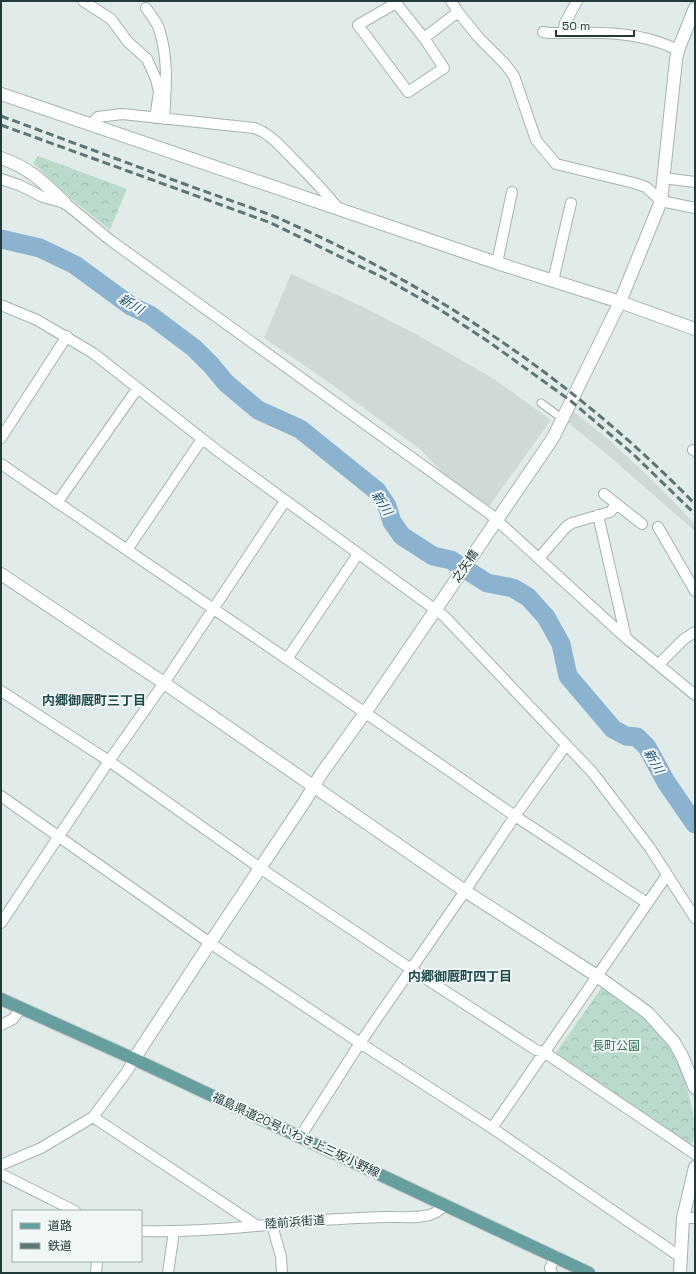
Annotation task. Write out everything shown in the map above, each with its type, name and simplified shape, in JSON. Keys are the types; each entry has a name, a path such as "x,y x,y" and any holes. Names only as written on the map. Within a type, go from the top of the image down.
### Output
{"main road":[{"name":"福島県道20号いわき上三坂小野線","path":"1,999 134,1059 300,1138 556,1256 589,1273"}],"street":[{"path":"83,1 111,19 128,42 147,59 156,79 159,92 160,119"},
{"path":"451,1 479,38 506,64 514,76 536,140 556,164 646,187 661,201 695,208"},
{"path":"563,33 564,23 577,1"},
{"path":"396,3 424,38 444,68 408,92 358,25 396,3"},
{"path":"146,8 158,25 162,40 167,75 160,119"},
{"name":"之矢橋","path":"134,1059 314,787 321,774 365,713 553,438 620,302 661,201 676,60 678,50 695,8"},
{"path":"424,38 458,12"},
{"path":"543,32 590,32 627,35 658,42 678,50"},
{"path":"1,94 497,263 620,302 695,329"},
{"path":"90,125 98,116 122,114 160,119 246,126 260,130 281,148 316,183 338,208"},
{"path":"1,158 32,172 65,203 110,240 490,514 494,524 539,558 626,638 695,695"},
{"path":"663,178 695,182"},
{"path":"1,179 43,197 65,203"},
{"path":"497,263 512,192"},
{"path":"553,281 571,203"},
{"path":"1,304 37,320 67,336 93,353 202,439 285,501 358,554 437,608 593,773 650,848 695,918"},
{"path":"1,438 67,336"},
{"path":"57,503 138,389"},
{"path":"541,403 556,414"},
{"path":"127,550 202,439"},
{"path":"1,464 515,816 647,903"},
{"path":"604,494 642,524"},
{"path":"1,922 109,761 164,683 212,608 285,501"},
{"path":"539,558 566,527 572,523 610,512 617,504"},
{"path":"598,515 626,638"},
{"path":"658,527 695,591"},
{"path":"287,659 358,554"},
{"path":"1,574 164,683 465,891 597,976 648,1013 674,1042 682,1056 695,1088"},
{"path":"659,664 684,639 695,632"},
{"path":"1,691 109,761 260,868 536,1050 544,1052 695,1154"},
{"path":"300,1138 360,1043 515,816 566,745"},
{"path":"1,796 210,942 360,1043 492,1128 682,1258"},
{"path":"492,1128 667,875"},
{"path":"1,1025 13,1019 20,1008"},
{"path":"1,1165 41,1148 93,1117 128,1070 134,1059"},
{"path":"93,1117 256,1225"},
{"path":"680,1273 689,1218 695,1167"},
{"path":"1,1174 73,1210"},
{"name":"陸前浜街道","path":"142,1232 200,1231 336,1219 422,1217 434,1214 445,1205"},
{"path":"272,1225 281,1257 282,1273"},
{"path":"168,1273 174,1231"},
{"path":"552,1273 550,1268 556,1256"},
{"path":"96,1273 97,1262"}],"shaded area":[{"path":"291,274 359,305 414,333 494,379 551,420 488,508 457,488 421,450 330,383 264,338"},
{"path":"573,411 608,439 649,477 695,524 695,531 603,451 567,422"}],"green space":[{"path":"38,156 127,189 110,230 70,198 33,163"},
{"name":"長町公園","path":"602,987 629,1005 654,1026 672,1049 682,1070 691,1105 694,1126 693,1142 688,1144 555,1054"}],"waterway":[{"name":"新川","path":"1,239 40,248 75,265 131,306 150,315 194,348 226,383 258,410 300,429 377,491 387,506 392,522 402,536 433,556 451,560 487,583 513,588 528,597 546,617 561,644 568,676 613,729 626,736 637,737 647,747 666,782 695,824"}],"railway":[{"path":"1,116 278,218 336,245 392,274 447,306 552,378 602,418 650,460 695,504"},
{"path":"1,125 271,223 384,278 439,309 489,342 571,401 633,454 695,514"}],"district":[{"name":"内郷御厩町三丁目","path":"94,700"},
{"name":"内郷御厩町四丁目","path":"460,976"}]}
